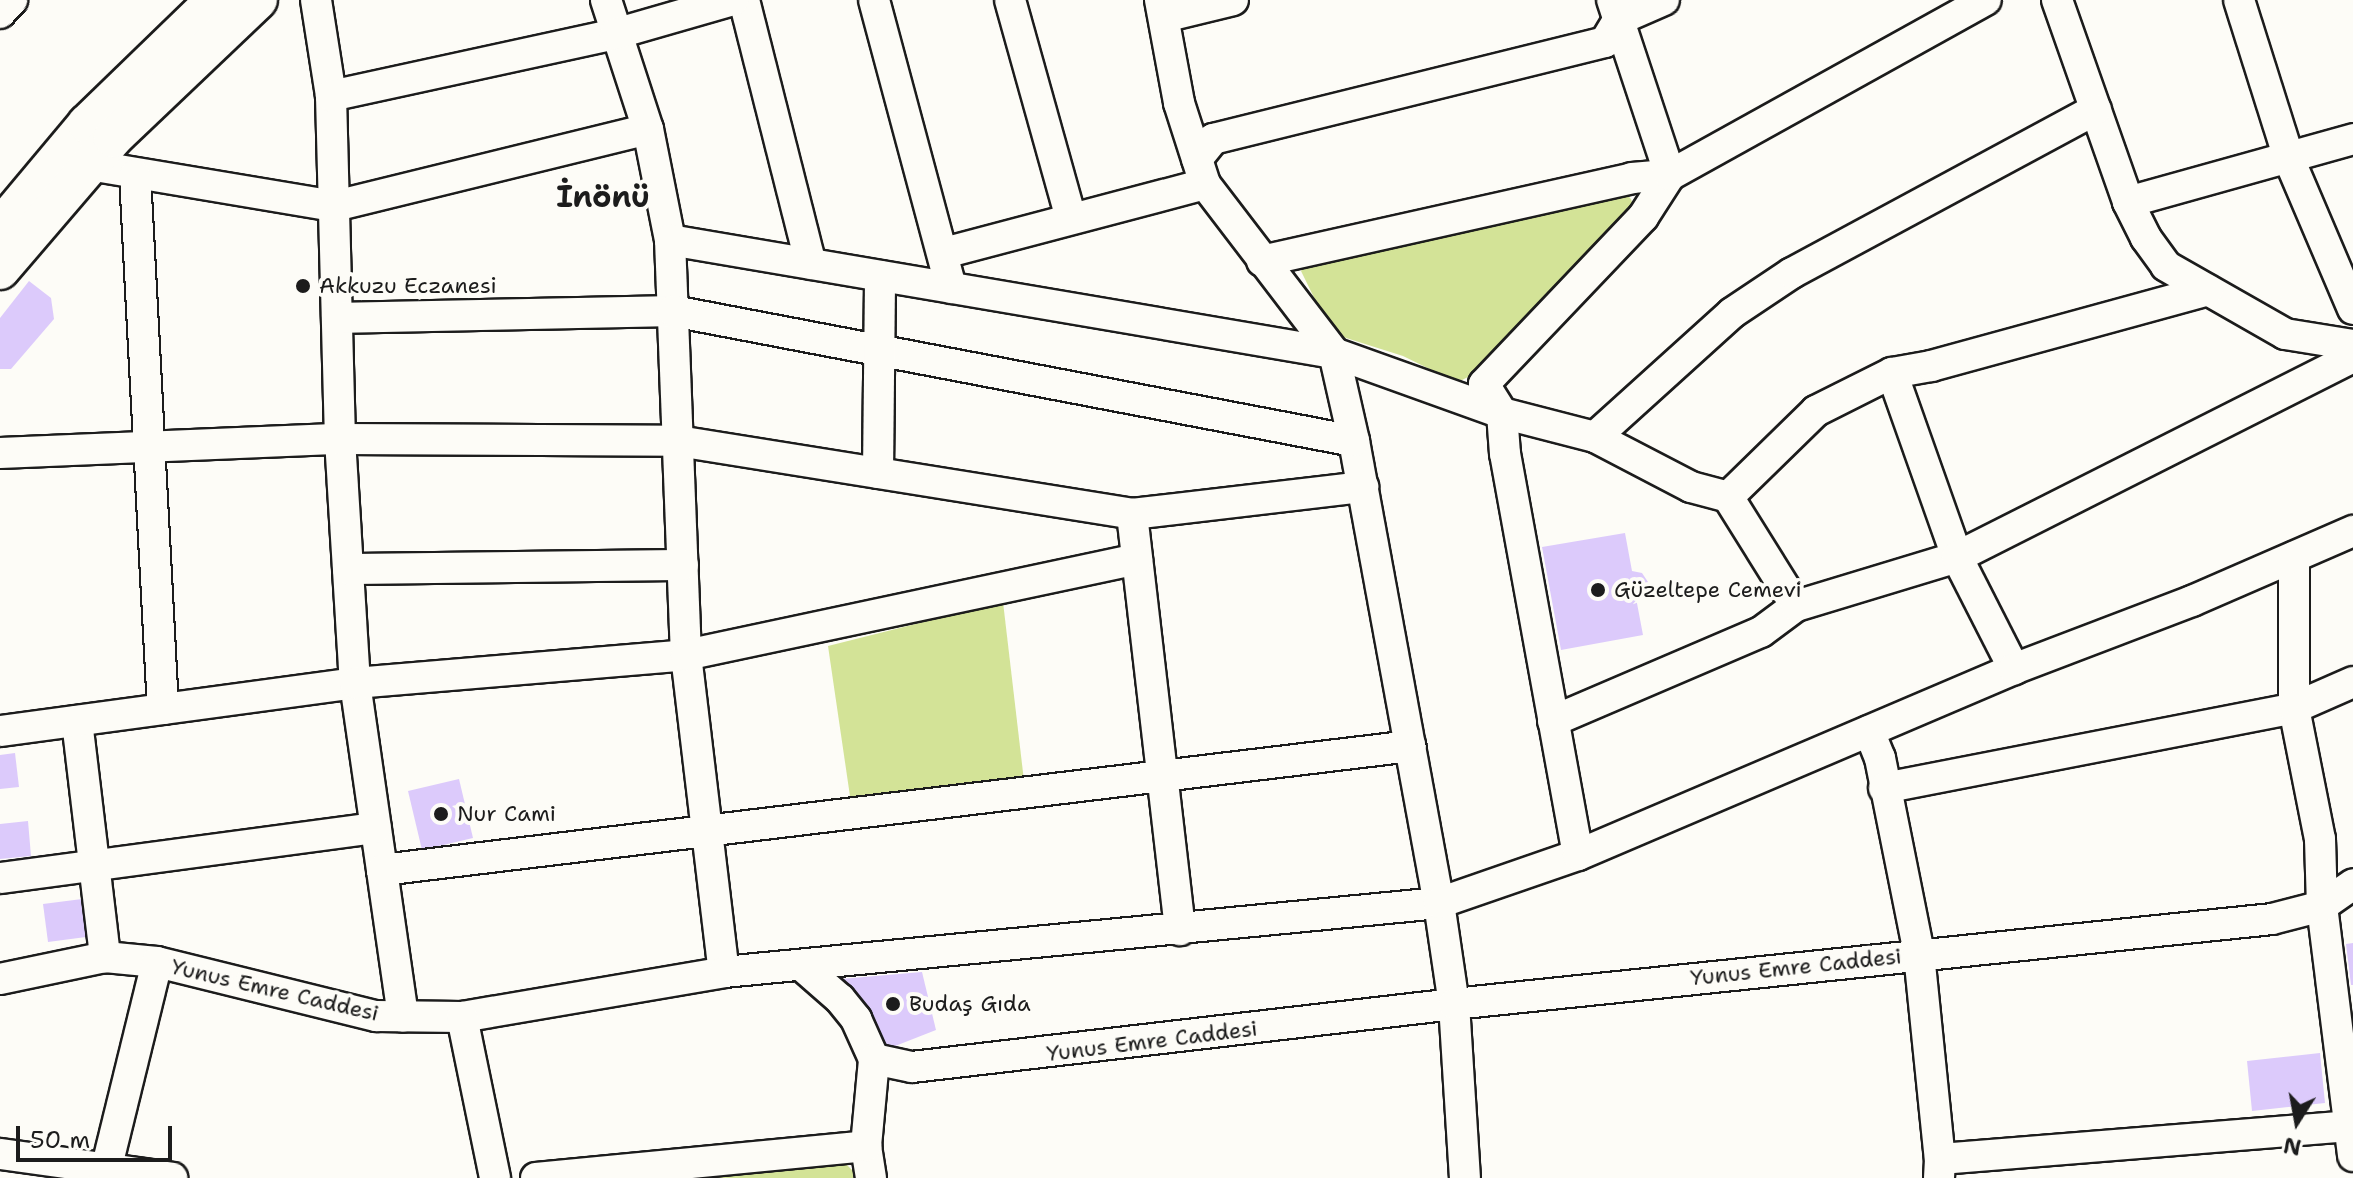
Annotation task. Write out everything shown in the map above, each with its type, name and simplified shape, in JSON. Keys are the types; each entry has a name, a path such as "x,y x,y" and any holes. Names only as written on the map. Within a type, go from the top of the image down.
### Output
{"main road":[{"path":"0,228 87,124 215,0"},
{"path":"0,270 89,165 258,0"}],"street":[{"path":"0,13 12,0"},
{"path":"316,0 331,96 340,439 355,683 403,1017"},
{"path":"606,0 648,129 670,240 686,655 724,972"},
{"path":"331,96 615,34 733,0"},
{"path":"744,0 811,264"},
{"path":"874,0 951,288"},
{"path":"1010,0 1071,219"},
{"path":"1233,0 1162,9 1179,103 1201,171 1262,261 1334,353 1363,487 1439,903 1454,1004 1465,1178"},
{"path":"1615,10 1664,0"},
{"path":"1262,261 1632,178 1670,175 1986,0"},
{"path":"2057,0 2128,202 2146,238 2166,266 2285,334 2353,345"},
{"path":"2239,0 2289,159 2353,309"},
{"path":"944,253 1071,219 1201,171 1213,139 1605,42 1615,10"},
{"path":"1615,10 1670,175"},
{"path":"1595,437 1732,313 1792,273 2096,109"},
{"path":"89,165 335,206 648,129"},
{"path":"2128,202 2353,139"},
{"path":"135,175 163,709"},
{"path":"1578,855 1505,454 1502,413 1484,384 1643,217 1670,175"},
{"path":"670,240 1334,353 1502,413 1595,437 1691,487 1728,497 1796,606"},
{"path":"878,473 880,276"},
{"path":"1728,497 1816,411 1892,373 1931,366 2208,290"},
{"path":"337,318 673,311 1354,441"},
{"path":"1553,721 1761,632 1796,606 1957,557 2353,357"},
{"path":"1892,373 1957,557 2014,669"},
{"path":"0,453 340,439 678,441 1132,514 1363,487"},
{"path":"1132,514 1180,930"},
{"name":"Yunus Emre Caddesi","path":"0,979 105,957 157,962 376,1016 462,1017 724,972 1439,903 1578,855 2014,669 2192,601 2353,531"},
{"path":"2294,557 2294,708 2320,839 2322,906 2353,1156"},
{"path":"0,731 355,683 686,655 1137,559"},
{"path":"348,569 683,565"},
{"path":"1884,788 2294,708 2353,682"},
{"path":"77,721 105,957"},
{"path":"1869,731 1880,758 1919,954 1939,1168 2351,1126"},
{"path":"382,870 1411,746"},
{"path":"0,878 376,828"},
{"name":"Yunus Emre Caddesi","path":"874,1059 892,1066 934,1065 1454,1004 2272,919 2322,906 2353,884"},
{"path":"105,1173 157,962"},
{"path":"801,965 840,999 856,1019 874,1059 866,1146 871,1178"},
{"path":"462,1017 495,1178"},
{"path":"536,1178 866,1146"},
{"path":"0,1154 105,1173 172,1178"}],"green space":[{"path":"1621,189 1631,199 1634,208 1474,374 1462,380 1450,379 1403,356 1343,337 1326,322 1301,271 1307,263"},
{"path":"1003,602 1024,781 851,803 828,646"},
{"path":"846,1164 860,1178 680,1178"}],"building":[{"path":"29,281 51,298 54,319 11,369 0,369 0,318"},
{"name":"Güzeltepe Cemevi","path":"1625,533 1632,571 1642,573 1648,582 1645,592 1636,598 1643,635 1561,650 1542,547"},
{"path":"15,753 19,787 0,789 0,755"},
{"name":"Nur Cami","path":"459,779 473,838 422,850 408,791"},
{"path":"28,821 31,856 0,859 0,824"},
{"path":"82,899 86,937 48,942 43,904"},
{"path":"2353,943 2353,985 2351,985 2346,944"},
{"name":"Budaş Gıda","path":"922,972 936,1030 885,1050 841,979"},
{"path":"2320,1053 2325,1103 2252,1111 2247,1061"}],"place":[{"name":"Akkuzu Eczanesi","path":"303,286"},
{"name":"Güzeltepe Cemevi","path":"1598,590"},
{"name":"Nur Cami","path":"441,814"},
{"name":"Budaş Gıda","path":"893,1004"}],"district":[{"name":"İnönü","path":"603,197"}]}
